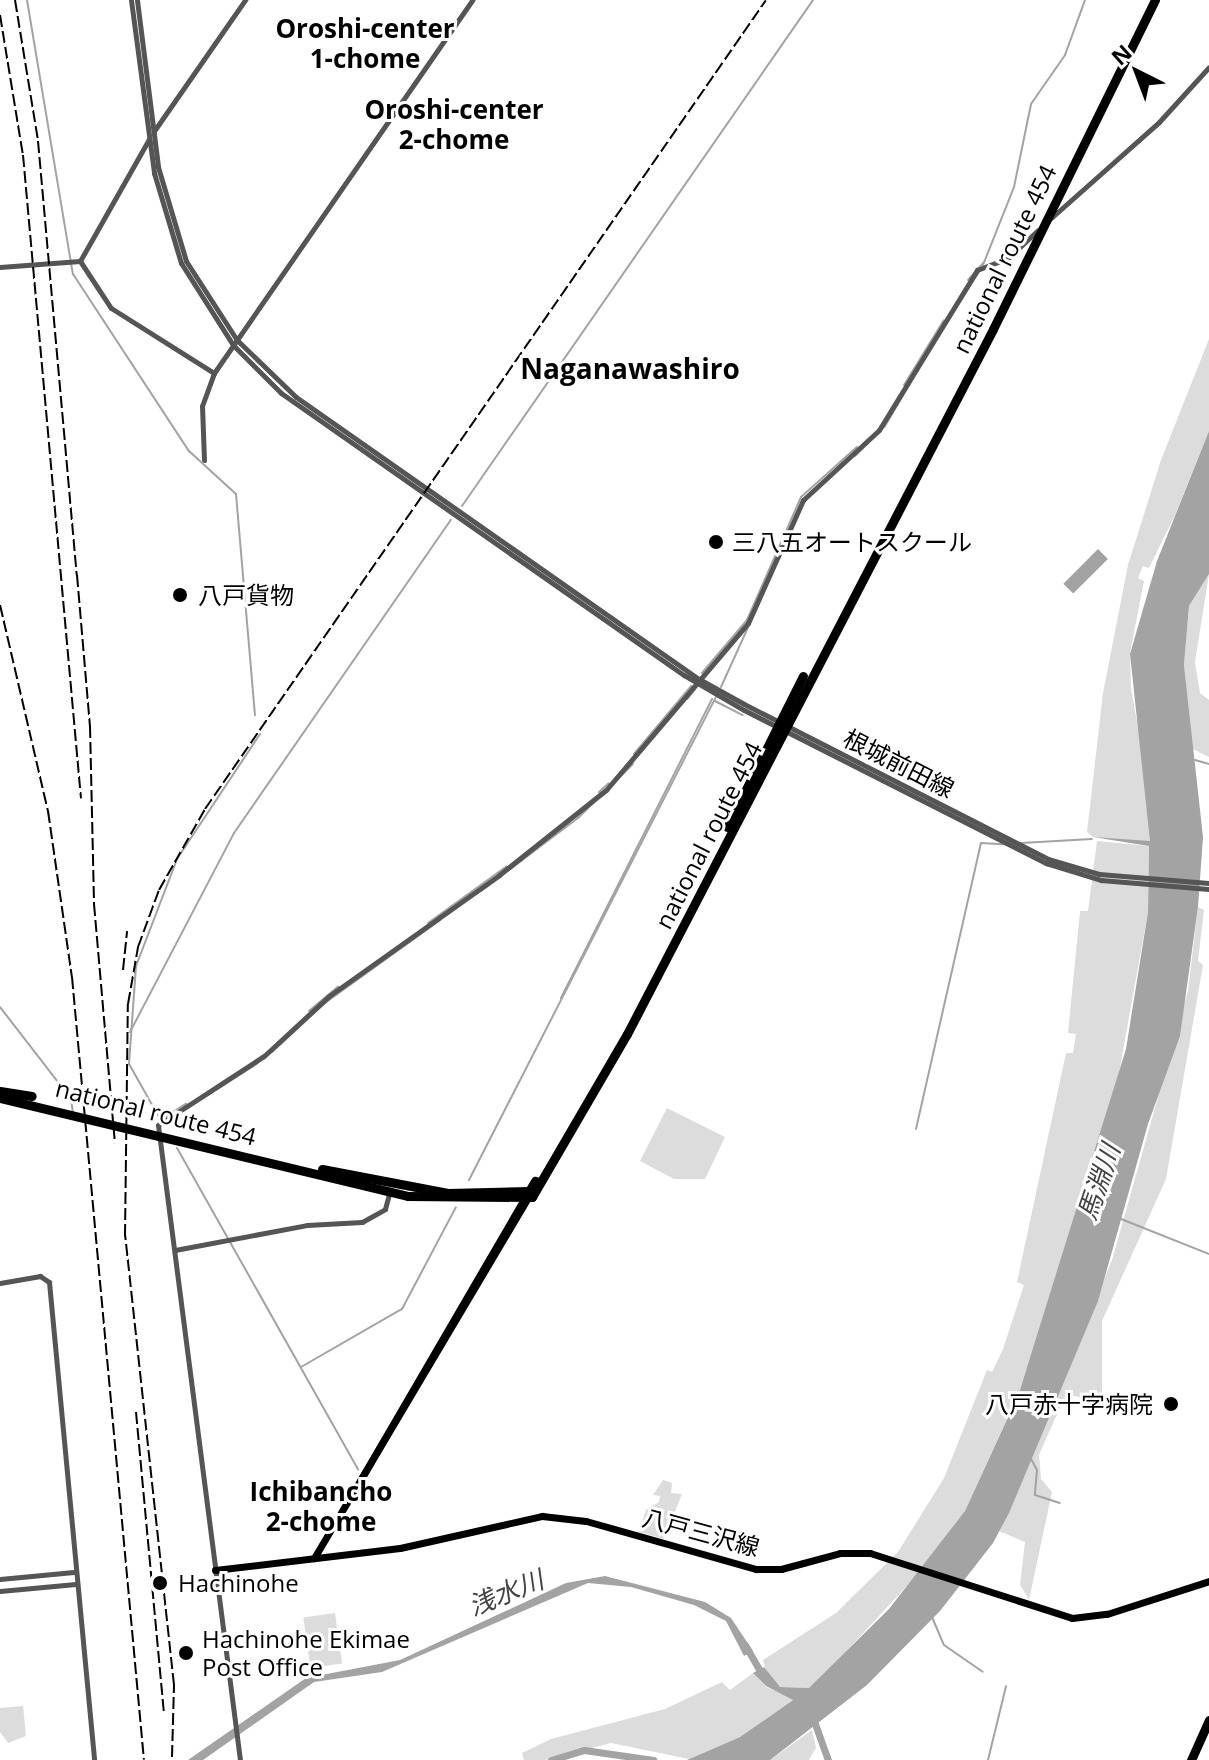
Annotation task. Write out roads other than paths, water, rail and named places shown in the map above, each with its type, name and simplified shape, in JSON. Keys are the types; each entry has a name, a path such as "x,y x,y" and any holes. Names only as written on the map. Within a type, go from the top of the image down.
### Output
{"highway":[{"name":"national route 454","path":"782,726 1149,0"},
{"name":"national route 454","path":"0,1091 390,1189 529,1195 623,1032 1043,225 1155,0"},
{"name":"national route 454","path":"0,1098 237,1150"},
{"path":"1191,1760 1209,1720"}],"main road":[{"path":"314,1558 529,1195"},
{"name":"八戸三沢線","path":"215,1570 426,1544 542,1516 586,1521 756,1569 781,1569 849,1552 892,1559 1051,1615 1084,1618 1209,1581"}],"street":[{"path":"134,0 165,202 186,261 235,343"},
{"path":"134,0 149,139 160,199 181,263 235,343"},
{"path":"79,262 154,131 245,0"},
{"path":"204,460 202,406 214,373 472,0"},
{"path":"240,1760 158,1125 264,1056 329,996 578,815 620,775 752,615 806,494 879,430 983,266 1008,258 1159,122 1209,67"},
{"path":"0,267 79,262"},
{"path":"79,262 111,308 214,373"},
{"name":"根城前田線","path":"235,343 305,411 698,681 994,836 1048,859 1099,874 1209,886"},
{"path":"175,1250 307,1225 362,1222 385,1209 390,1189"},
{"path":"0,1283 40,1276 49,1282 94,1760"},
{"path":"0,1579 74,1572"},
{"path":"0,1591 76,1584"}],"water":[{"name":"馬淵川","path":"1209,431 1209,574 1189,606 1184,665 1203,837 1198,907 1180,1036 1148,1124 1098,1301 1009,1513 993,1543 940,1611 867,1685 770,1760 687,1760 740,1737 793,1700 766,1686 753,1673 764,1667 780,1687 809,1688 889,1609 965,1511 1019,1393 1126,1049 1148,912 1149,846 1093,837 1150,841 1130,654 1157,561"},
{"path":"1098,549 1108,559 1073,594 1063,584"},
{"path":"605,1576 705,1602 731,1618 753,1651 744,1656 726,1621 694,1605 631,1587 588,1583 382,1672 314,1682 203,1760 188,1760 306,1678 400,1660 566,1583"}],"waterway":[{"path":"27,0 73,274 189,451 236,494 255,715"},
{"path":"462,506 813,0"},
{"path":"983,265 1014,187 1031,104 1065,55 1085,0"},
{"path":"968,280 984,262"},
{"path":"945,326 980,270"},
{"path":"904,385 944,320"},
{"path":"855,456 885,426 911,382"},
{"path":"702,673 747,620 801,497 857,447"},
{"path":"130,1032 234,833 451,520"},
{"path":"721,687 761,599"},
{"path":"634,754 691,686"},
{"path":"687,699 695,689"},
{"path":"469,1180 716,697"},
{"path":"561,998 712,699"},
{"path":"715,701 743,715"},
{"path":"160,1119 129,1064 136,966 177,859 260,734"},
{"path":"1195,760 1209,764"},
{"path":"481,891 578,818 633,764"},
{"path":"599,792 609,783"},
{"path":"1021,843 1092,839"},
{"path":"916,1129 981,843 1003,844"},
{"path":"428,923 507,866"},
{"path":"272,1052 325,1003 440,920"},
{"path":"309,1011 338,987"},
{"path":"0,1007 71,1099 73,1113"},
{"path":"186,1109 258,1063"},
{"path":"160,1120 186,1104"},
{"path":"177,1148 358,1469"},
{"path":"301,1367 402,1309 456,1207"},
{"path":"1121,1219 1209,1254"},
{"path":"1030,1457 1037,1470 1035,1495 1060,1503"},
{"path":"932,1617 944,1645 983,1672"},
{"name":"浅水川","path":"745,1645 763,1676"},
{"path":"988,1760 1006,1686"},
{"path":"814,1721 828,1760"},
{"path":"551,1760 584,1750 653,1760"}],"railway":[{"path":"15,0 38,141 77,575 90,726 94,904 115,1143"},
{"path":"172,1757 174,1685 125,1236 128,1004 138,947 159,890 205,809 766,0"},
{"path":"0,15 23,155 81,798"},
{"path":"0,605 48,811 72,977 144,1760"},
{"path":"123,970 127,931"},
{"path":"136,1412 164,1714"}],"place":[{"name":"三八五オートスクール","path":"716,542"},
{"name":"八戸貨物","path":"180,595"},
{"name":"八戸赤十字病院","path":"1171,1404"},
{"name":"Hachinohe","path":"160,1583"},
{"name":"Hachinohe Ekimae Post Office","path":"186,1653"}],"district":[{"name":"Oroshi-center 1-chome","path":"365,44"},
{"name":"Oroshi-center 2-chome","path":"454,125"},
{"name":"Naganawashiro","path":"630,368"},
{"name":"Ichibancho 2-chome","path":"321,1507"}]}
